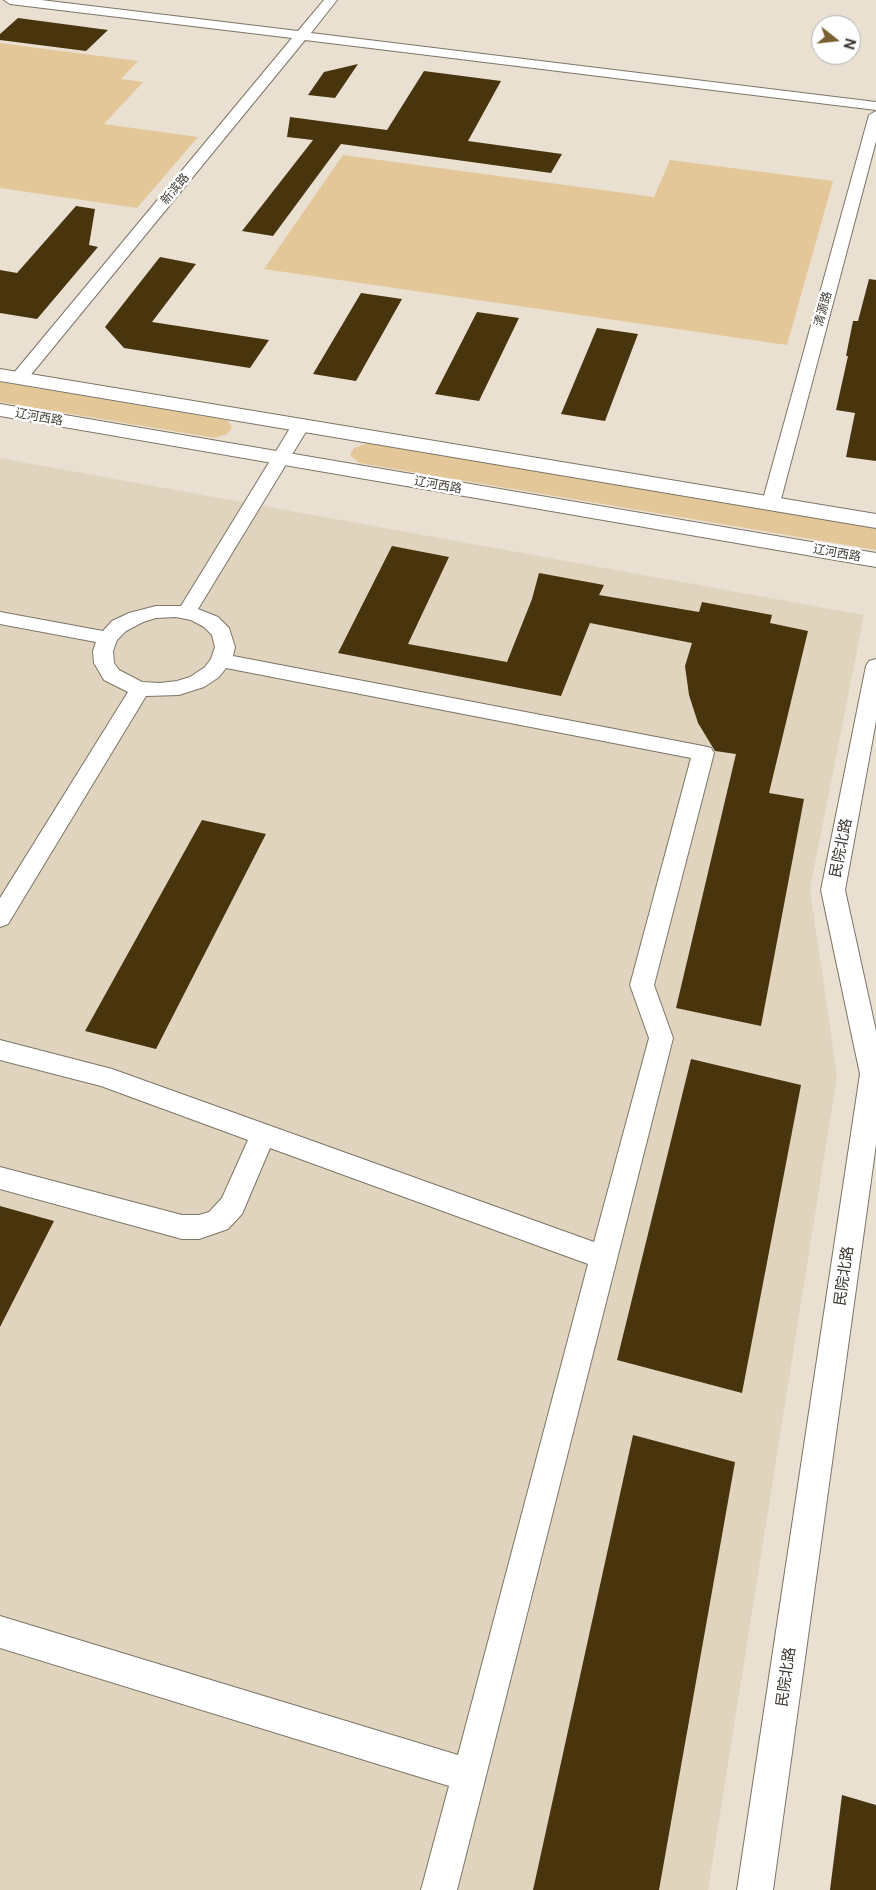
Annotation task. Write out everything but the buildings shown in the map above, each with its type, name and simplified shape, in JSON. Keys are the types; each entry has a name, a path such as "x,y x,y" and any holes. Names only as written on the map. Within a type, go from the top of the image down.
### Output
{"street":[{"path":"10,0 876,106"},
{"name":"新滨路","path":"9,377 331,0"},
{"name":"清源路","path":"771,503 876,115"},
{"path":"9,377 876,521"},
{"name":"辽河西路","path":"0,410 876,560"},
{"path":"223,448 244,416"},
{"path":"186,613 301,425"},
{"path":"338,468 357,435"},
{"path":"176,611 186,613 196,614 211,622 222,634 225,647 222,660 212,672 197,682 179,688 160,690 140,689 124,683 111,675 104,663 103,651 108,638 119,626 136,617 156,612 176,611"},
{"path":"0,618 108,638"},
{"path":"222,660 703,753 642,985 661,1038 439,1890"},
{"name":"民院北路","path":"755,1890 873,1074 833,890 876,666"},
{"path":"0,918 140,689"},
{"path":"0,1050 103,1076 604,1258"},
{"path":"0,1178 182,1227 199,1227 218,1221 232,1206 263,1134"},
{"path":"0,1632 469,1775"}],"shaded area":[{"path":"0,43 138,61 121,79 143,82 104,124 198,137 137,208 0,188"},
{"path":"343,155 654,197 670,160 833,181 787,345 264,269"},
{"path":"0,382 227,420 232,427 227,434 215,438 0,402"},
{"path":"368,443 876,528 876,550 359,463 350,455 354,448"},
{"path":"0,458 864,615 810,889 837,1076 708,1890 0,1890"}]}
